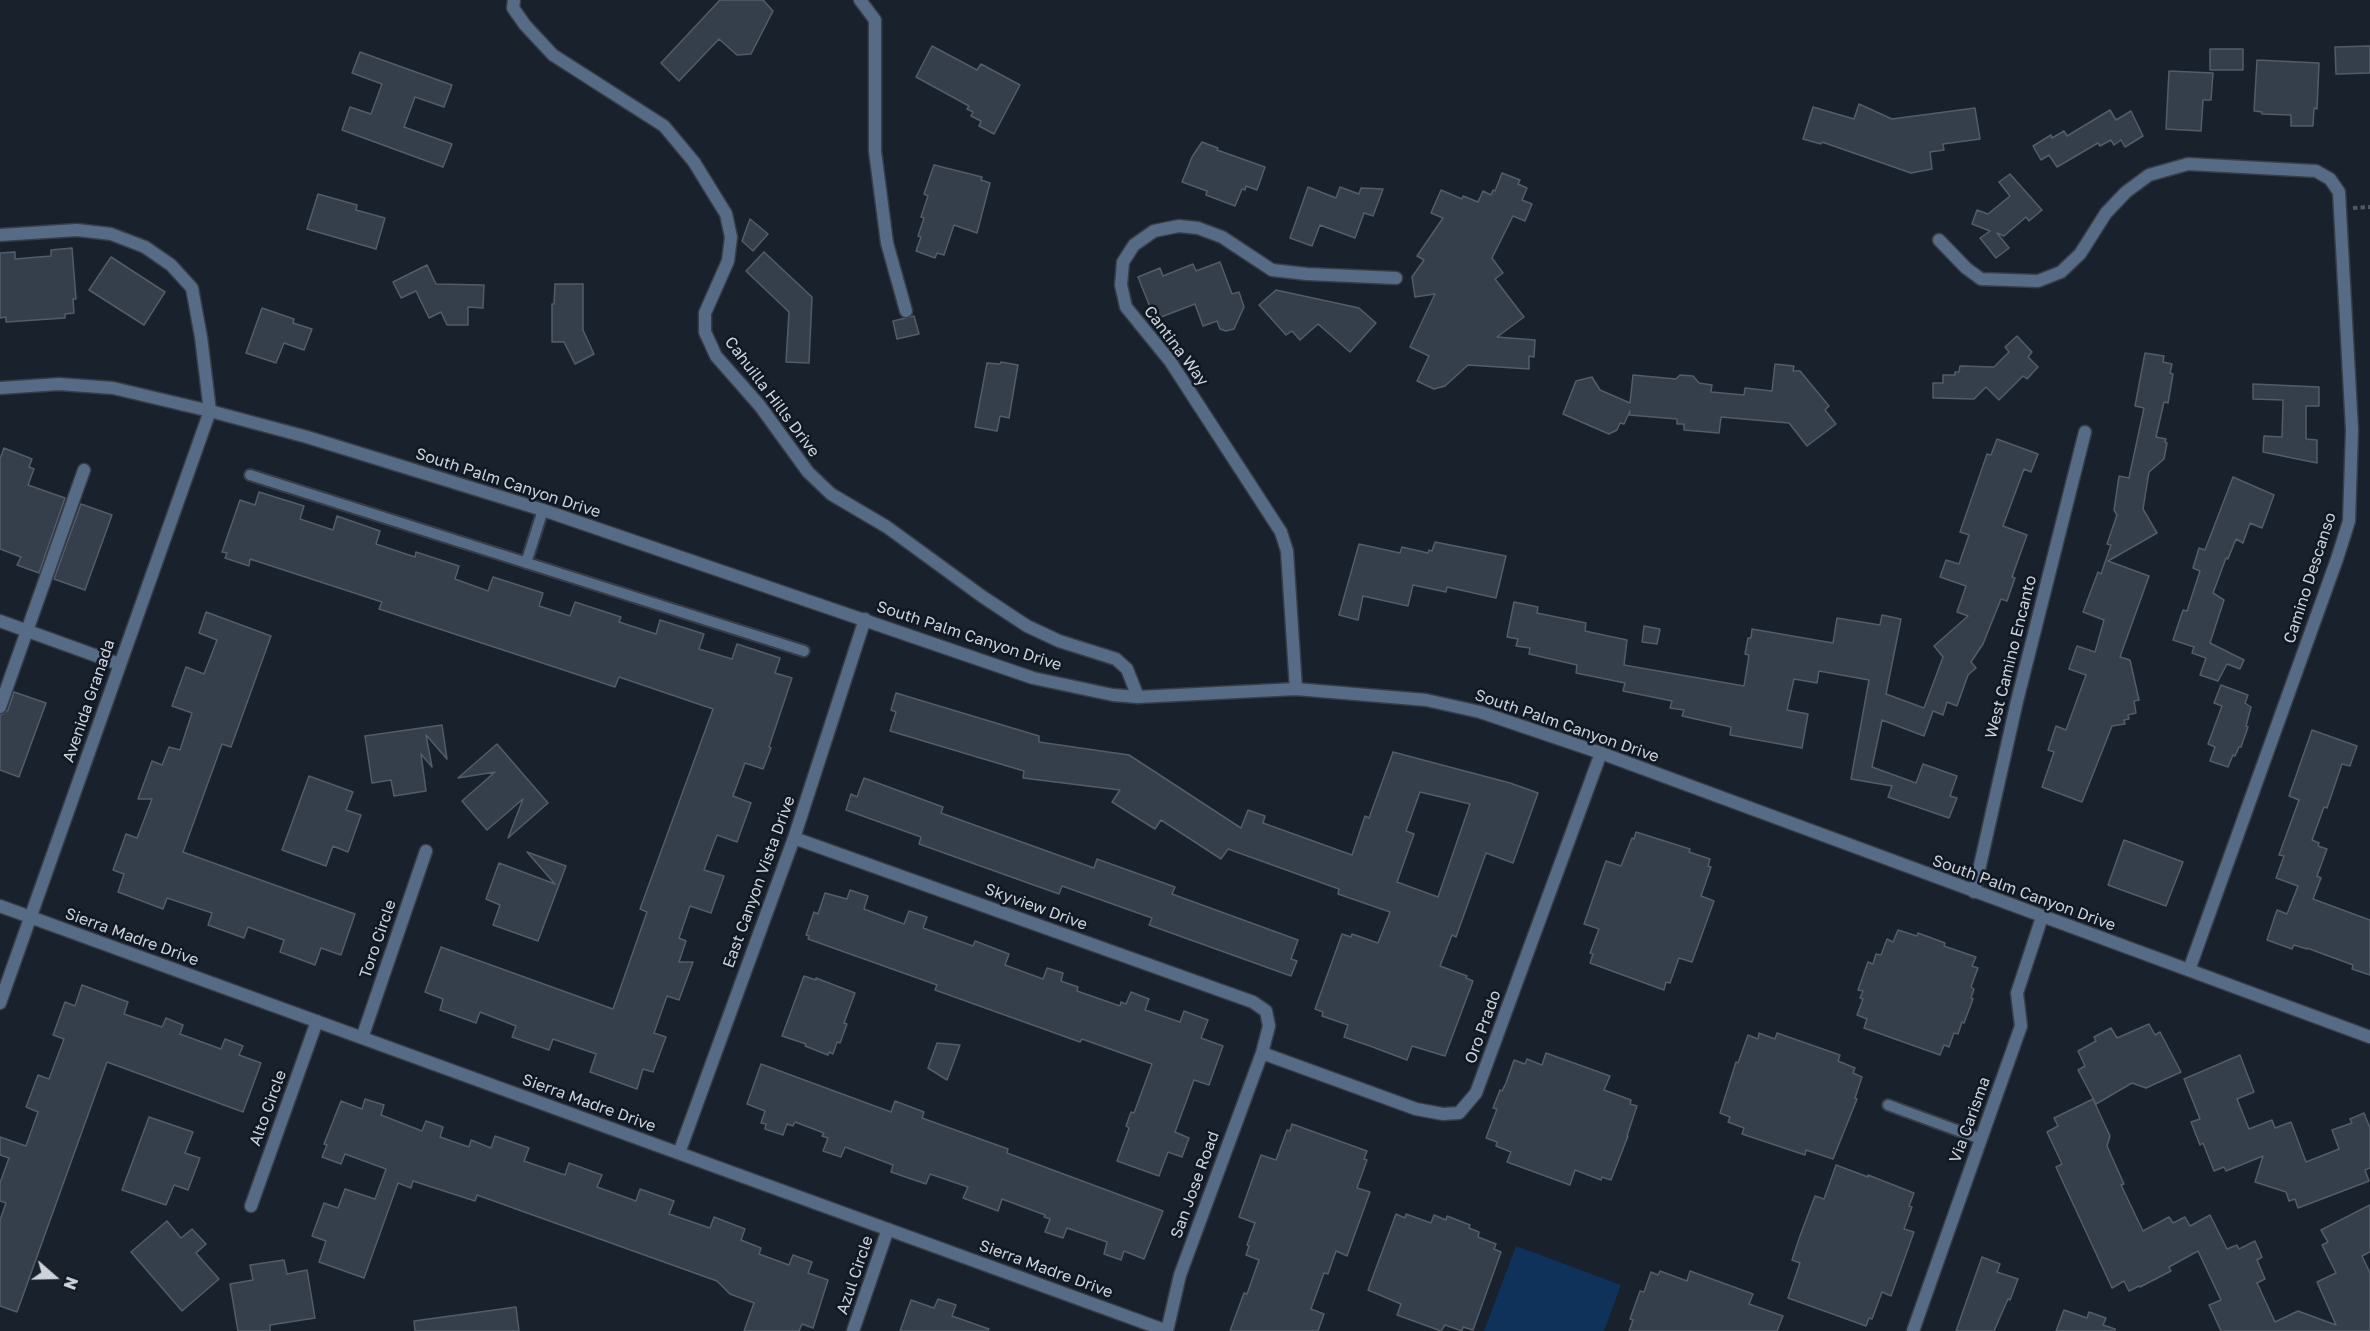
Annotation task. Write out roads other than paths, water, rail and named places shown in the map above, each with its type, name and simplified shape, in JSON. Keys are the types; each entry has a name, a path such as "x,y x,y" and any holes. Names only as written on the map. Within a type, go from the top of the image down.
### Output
{"street":[{"name":"Cahuilla Hills Drive","path":"513,0 513,8 525,25 553,55 664,126 694,162 726,214 731,237 728,261 705,313 705,332 716,356 760,406 808,472 831,494 887,526 983,597 1027,626 1059,641 1116,659 1127,669 1138,697"},
{"path":"860,0 875,20 875,151 887,243 906,311"},
{"name":"Camino Descanso","path":"1939,240 1980,279 2038,281 2061,272 2080,254 2106,213 2126,192 2149,175 2188,164 2316,171 2330,179 2339,192 2352,430 2349,521 2189,970"},
{"name":"Cantina Way","path":"1296,689 1287,551 1281,532 1170,361 1126,307 1121,285 1123,261 1134,245 1154,231 1179,226 1198,228 1222,237 1272,270 1396,278"},
{"path":"0,235 77,230 111,234 146,247 171,265 192,288 201,336 210,411"},
{"name":"South Palm Canyon Drive","path":"0,388 59,384 113,388 307,437 543,510 1033,678 1113,695 1138,697 1296,689 1426,700 1480,712 1600,753 2370,1037"},
{"name":"Avenida Granada","path":"0,1003 210,411"},
{"name":"West Camino Encanto","path":"1974,892 2017,701 2085,432"},
{"path":"0,707 84,470"},
{"name":"East Canyon Vista Drive","path":"679,1153 794,838 866,619"},
{"path":"0,621 119,664"},
{"name":"Oro Prado","path":"1262,1053 1416,1108 1443,1114 1459,1113 1476,1093 1600,753"},
{"name":"Skyview Drive","path":"794,838 1253,1002 1266,1011"},
{"name":"Toro Circle","path":"362,1038 426,851"},
{"name":"Sierra Madre Drive","path":"0,906 1167,1331"},
{"name":"Via Carisma","path":"1913,1331 2021,1026 2017,993 2042,917"},
{"name":"San Jose Road","path":"1167,1331 1180,1275 1262,1053 1269,1026 1266,1011"},
{"name":"Alto Circle","path":"251,1206 317,1021"},
{"name":"Azul Circle","path":"853,1331 888,1229"}],"lane":[{"path":"250,476 804,651"},
{"path":"526,563 543,510"},
{"path":"1888,1105 1981,1139"}]}
